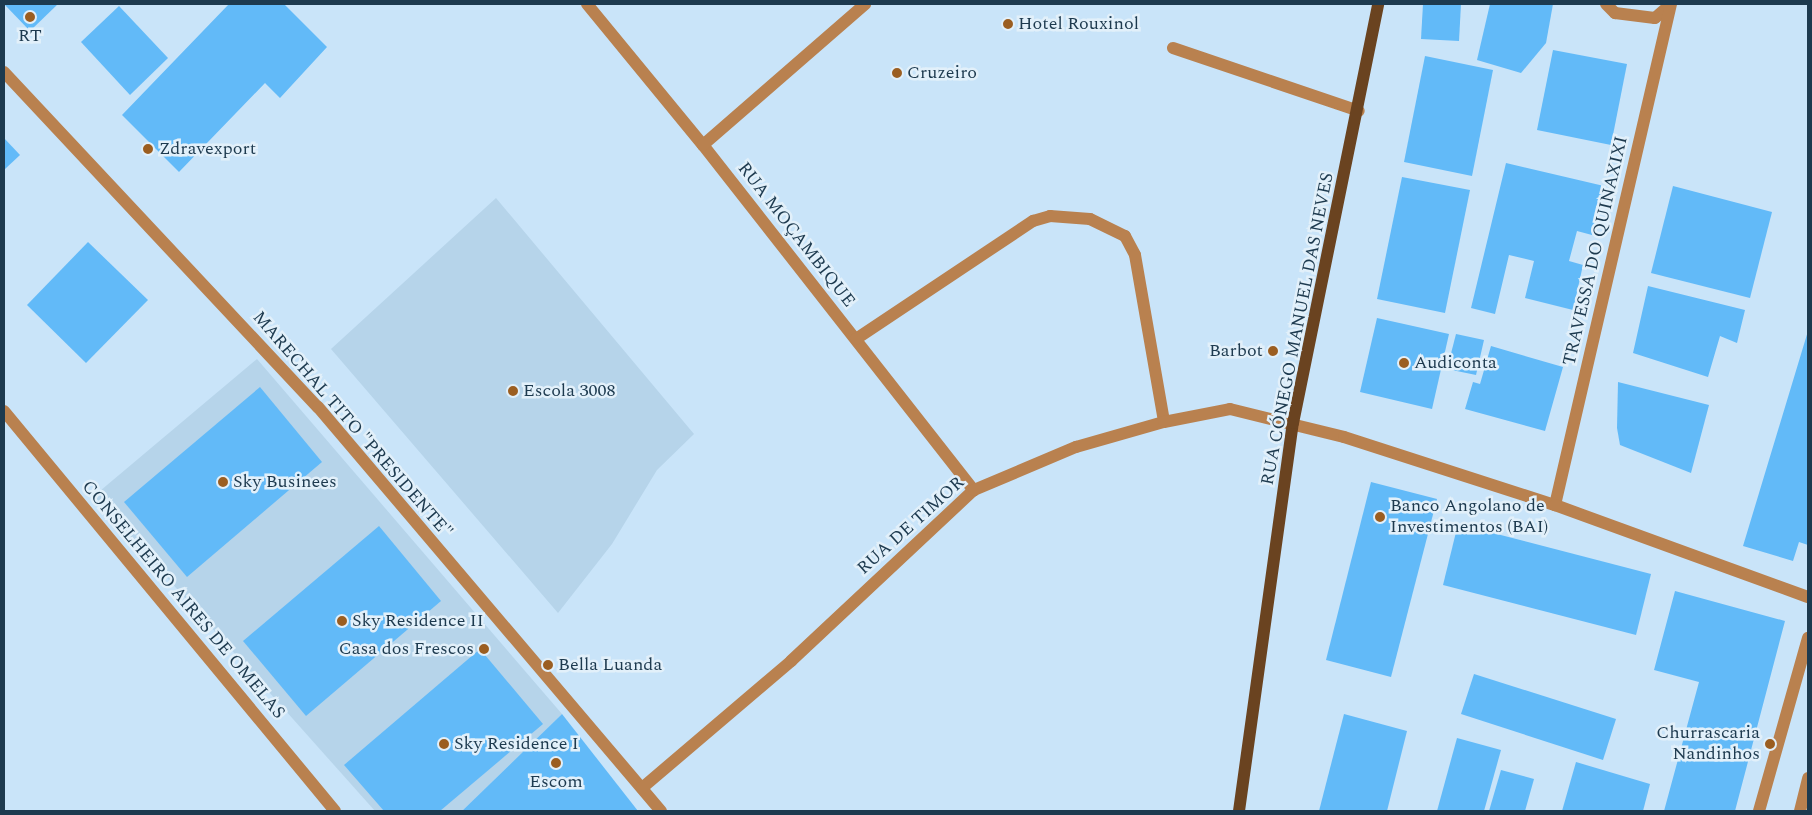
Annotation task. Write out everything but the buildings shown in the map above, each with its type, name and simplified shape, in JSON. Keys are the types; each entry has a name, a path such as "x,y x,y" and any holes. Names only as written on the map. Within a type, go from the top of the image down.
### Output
{"main road":[{"name":"RUA CÓNEGO MANUEL DAS NEVES","path":"1239,811 1293,423 1359,112 1378,4"}],"street":[{"name":"RUA MOÇAMBIQUE","path":"587,4 703,145 974,490"},
{"path":"703,145 864,4"},
{"path":"1606,4 1615,13 1655,18 1670,4"},
{"name":"TRAVESSA DO QUINAXIXI","path":"1555,505 1670,4"},
{"path":"1173,48 1359,112"},
{"name":"MARECHAL TITO \"PRESIDENTE\"","path":"4,72 318,407 661,811"},
{"path":"856,339 1033,221 1050,216 1090,219 1125,236 1135,255 1164,422"},
{"name":"RUA DE TIMOR","path":"642,788 791,661 974,490 1076,447 1164,422 1230,408 1293,423 1555,505 1808,597"},
{"name":"CONSELHEIRO AIRES DE OMELAS","path":"4,411 335,811"},
{"path":"1759,811 1808,638"},
{"path":"1800,811 1808,778"}],"shaded area":[{"name":"Escola 3008","path":"496,198 694,434 657,470 612,544 558,613 331,349"},
{"path":"257,359 562,714 462,811 375,811 94,496"}],"place":[{"name":"RT","path":"30,17"},
{"name":"Hotel Rouxinol","path":"1008,24"},
{"name":"Cruzeiro","path":"897,73"},
{"name":"Zdravexport","path":"148,149"},
{"name":"Barbot","path":"1273,351"},
{"name":"Audiconta","path":"1404,363"},
{"name":"Escola 3008","path":"513,391"},
{"name":"Sky Businees","path":"223,482"},
{"name":"Banco Angolano de Investimentos (BAI)","path":"1380,517"},
{"name":"Sky Residence II","path":"342,621"},
{"name":"Casa dos Frescos","path":"484,649"},
{"name":"Bella Luanda","path":"548,665"},
{"name":"Sky Residence I","path":"444,744"},
{"name":"Churrascaria Nandinhos","path":"1770,744"},
{"name":"Escom","path":"556,763"}]}
